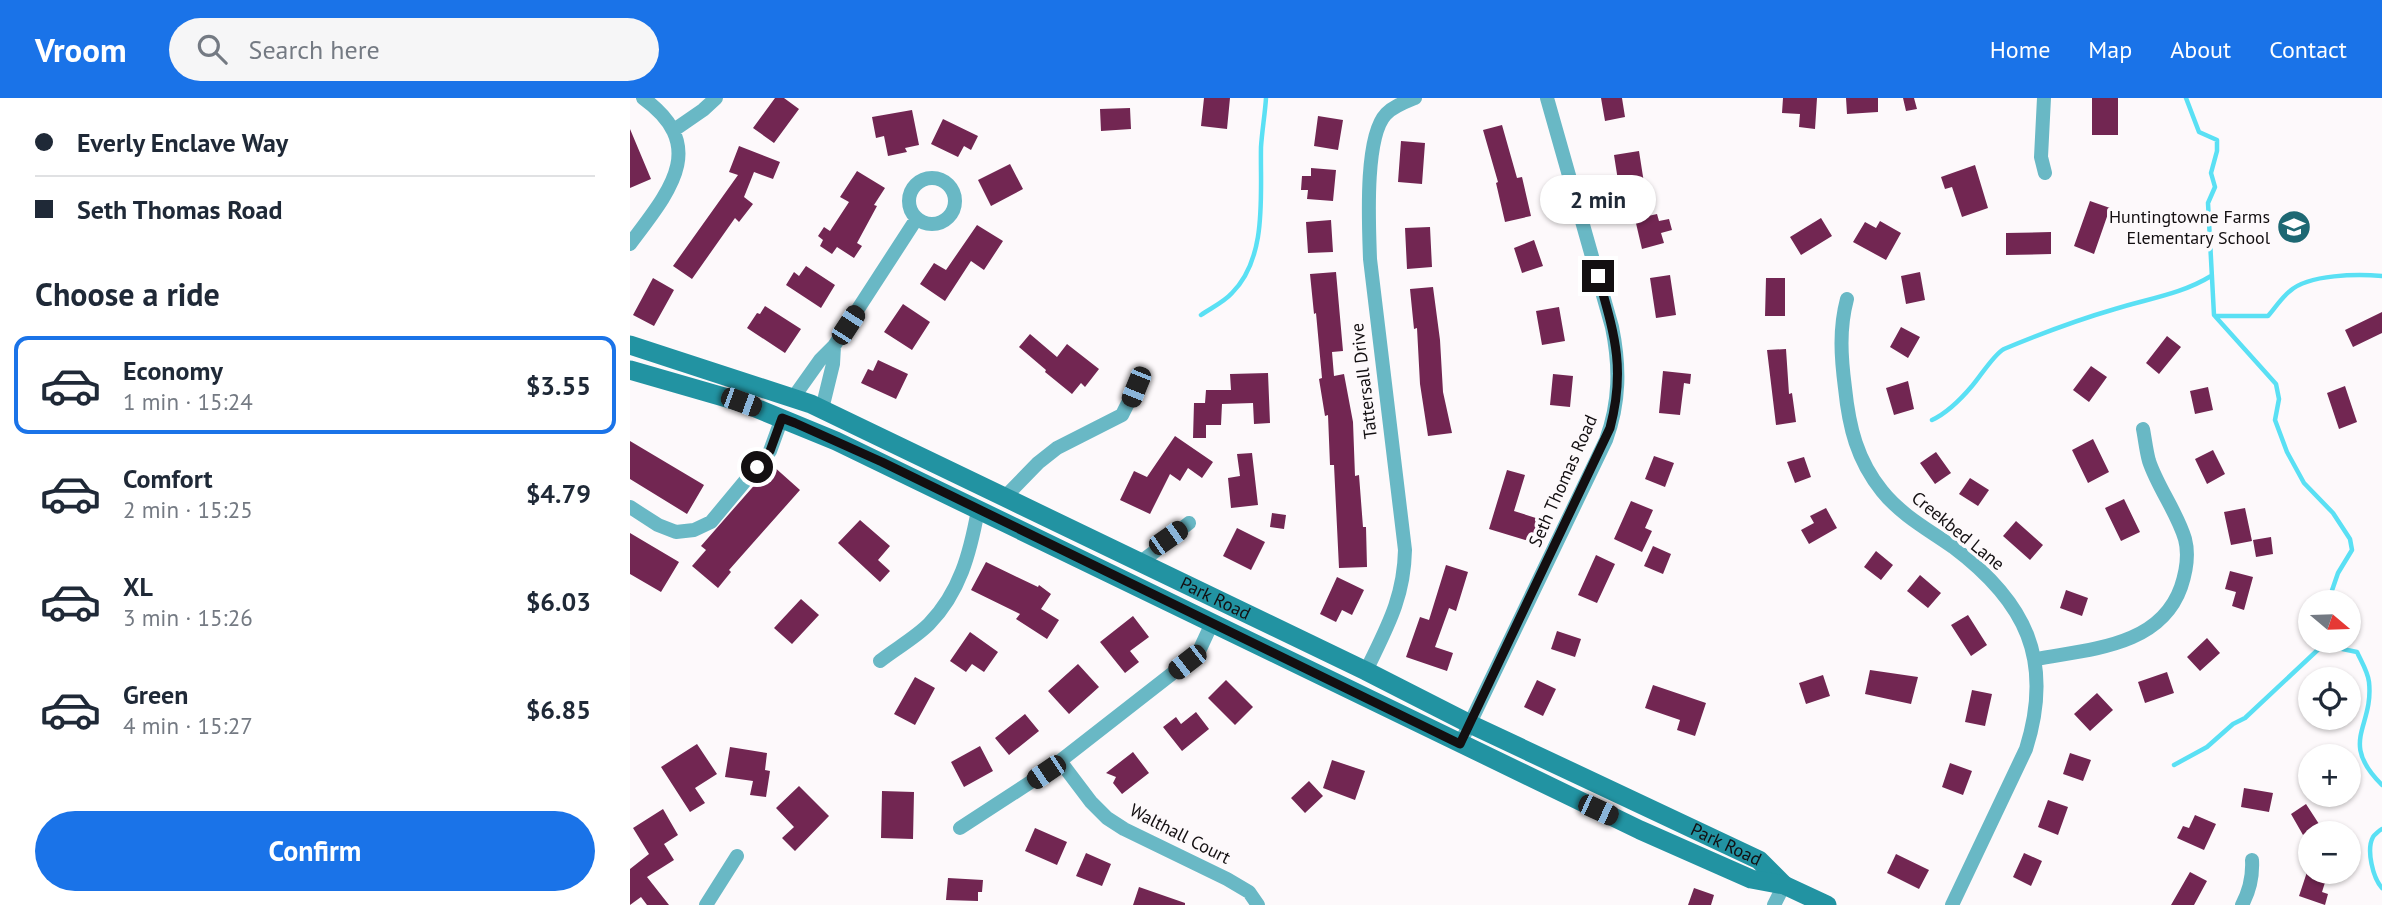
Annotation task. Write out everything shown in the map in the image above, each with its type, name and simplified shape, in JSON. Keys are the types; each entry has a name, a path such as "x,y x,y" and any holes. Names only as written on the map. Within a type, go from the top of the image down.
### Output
{"main road":[{"name":"Park Road","path":"630,345 822,409 1366,671 1470,724 1759,860 1784,885"},
{"name":"Park Road","path":"630,370 741,402 882,462 1640,830 1751,879 1784,885 1827,905"}],"street":[{"path":"630,244 673,183 680,151 674,130 658,109 643,98"},
{"path":"674,130 716,98"},
{"name":"Tattersall Drive","path":"1366,671 1397,604 1405,562 1370,259 1369,211 1373,153 1375,135 1386,114 1396,106 1415,98"},
{"name":"Seth Thomas Road","path":"1460,744 1606,440 1616,403 1618,353 1547,98"},
{"path":"2044,98 2040,157 2045,173"},
{"path":"793,398 820,360 834,346 917,218"},
{"name":"Creekbed Lane","path":"1847,299 1840,332 1843,379 1852,435 1866,470 1896,506 1955,549 2005,595 2025,625 2036,659 2038,698 2026,749 1952,905"},
{"path":"822,409 834,346"},
{"path":"1005,497 1056,448 1122,415 1136,387"},
{"path":"630,508 658,525 676,532 694,530 710,522 770,451 782,418"},
{"path":"2036,659 2138,636 2160,621 2180,591 2187,565 2187,547 2150,462 2143,429"},
{"path":"880,660 928,626 954,592 967,562 978,510"},
{"path":"1140,562 1189,523"},
{"path":"960,828 1060,761 1187,662 1199,649 1212,623"},
{"name":"Walthall Court","path":"1060,761 1091,802 1107,818 1238,885 1249,892 1258,905"},
{"path":"706,905 737,856"},
{"path":"2242,905 2253,876 2252,860"},
{"path":"1774,905 1784,885"}],"building":[{"path":"775,98 784,98 799,109 774,143 753,128"},
{"path":"1204,98 1230,98 1227,129 1201,126"},
{"path":"1601,98 1622,98 1625,117 1605,121"},
{"path":"1783,98 1817,98 1815,129 1799,127 1800,114 1782,113"},
{"path":"1846,98 1878,98 1878,112 1847,114"},
{"path":"1903,98 1914,98 1917,109 1906,111"},
{"path":"2092,98 2118,98 2118,135 2092,135"},
{"path":"1130,108 1131,129 1101,131 1100,109"},
{"path":"912,110 919,145 905,148 907,152 888,156 884,136 876,138 872,117"},
{"path":"1318,116 1343,120 1338,150 1314,146"},
{"path":"943,119 978,136 971,150 964,146 958,157 931,144"},
{"path":"1502,125 1517,178 1522,177 1531,216 1505,222 1496,183 1498,182 1483,130"},
{"path":"630,129 651,179 630,188"},
{"path":"1401,141 1425,143 1422,184 1398,182"},
{"path":"739,146 780,162 773,179 754,172 744,197 753,204 739,222 735,218 692,279 673,266 738,175 729,172"},
{"path":"1639,151 1644,183 1619,187 1614,155"},
{"path":"1010,164 1023,189 991,206 978,180"},
{"path":"1975,165 1988,208 1962,217 1952,187 1945,189 1941,177"},
{"path":"1311,168 1336,170 1333,201 1307,199 1308,190 1301,190 1302,176 1311,176"},
{"path":"857,171 885,188 857,243 862,246 854,258 837,247 832,254 820,246 823,240 818,236 824,227 830,231 849,202 840,197"},
{"path":"2090,201 2110,208 2094,254 2074,246"},
{"path":"1657,214 1659,221 1669,219 1672,230 1661,233 1664,243 1642,249 1635,219"},
{"path":"1821,218 1832,236 1801,255 1790,237"},
{"path":"1331,220 1333,252 1308,253 1306,222"},
{"path":"1880,221 1901,233 1886,260 1853,242 1865,222 1876,228"},
{"path":"977,225 1003,241 984,270 971,261 945,301 920,284 934,263 946,270"},
{"path":"1430,227 1432,267 1407,269 1405,228"},
{"path":"2051,232 2051,254 2006,255 2006,233"},
{"path":"1534,240 1543,266 1522,273 1514,248"},
{"path":"806,266 835,285 821,308 786,285 794,272 799,276"},
{"path":"1336,272 1343,351 1332,352 1334,376 1344,374 1353,422 1355,476 1359,475 1363,527 1366,527 1367,567 1339,568 1334,465 1330,465 1328,415 1325,416 1319,379 1322,378 1310,274"},
{"path":"1920,272 1925,300 1906,304 1901,276"},
{"path":"1670,275 1676,315 1656,318 1650,278"},
{"path":"653,278 674,290 654,326 633,315"},
{"path":"1766,278 1785,278 1785,316 1765,316"},
{"path":"1433,287 1443,392 1452,433 1428,436 1420,384 1417,328 1414,329 1410,289"},
{"path":"903,304 930,322 912,350 884,332"},
{"path":"765,306 801,329 785,353 747,328"},
{"path":"1559,307 1565,341 1542,345 1536,311"},
{"path":"2382,312 2382,333 2353,347 2345,330"},
{"path":"1901,327 1920,337 1908,358 1890,347"},
{"path":"1030,334 1057,357 1067,344 1099,369 1085,387 1081,383 1072,394 1019,347"},
{"path":"2167,336 2181,347 2159,374 2146,363"},
{"path":"1786,349 1789,394 1792,393 1796,422 1776,425 1767,350"},
{"path":"878,360 908,374 896,399 861,383 868,369 873,371"},
{"path":"2091,366 2107,377 2089,402 2073,390"},
{"path":"1663,371 1691,374 1690,384 1684,383 1680,415 1659,413"},
{"path":"1268,373 1270,423 1254,424 1253,403 1222,404 1221,425 1206,425 1206,438 1193,438 1194,403 1205,403 1206,390 1231,390 1230,374"},
{"path":"1553,374 1573,376 1570,407 1550,405"},
{"path":"1908,381 1914,409 1894,415 1886,388"},
{"path":"2345,386 2357,422 2339,429 2327,393"},
{"path":"2208,387 2213,410 2195,414 2190,391"},
{"path":"1175,436 1213,462 1202,478 1188,468 1180,481 1170,474 1150,514 1120,500 1134,471 1147,477"},
{"path":"2093,439 2109,472 2088,483 2072,450"},
{"path":"630,441 704,485 687,514 630,479"},
{"path":"2213,450 2225,474 2207,484 2195,459"},
{"path":"1936,452 1951,473 1935,484 1920,463"},
{"path":"1252,453 1258,505 1231,508 1228,478 1240,476 1237,454"},
{"path":"1654,456 1674,463 1665,487 1645,479"},
{"path":"1804,457 1811,477 1795,483 1787,462"},
{"path":"772,465 800,490 729,570 731,572 718,588 692,566 706,550 701,546"},
{"path":"1507,470 1525,475 1514,511 1539,519 1532,542 1489,529"},
{"path":"1970,478 1989,490 1978,506 1959,494"},
{"path":"2124,499 2140,532 2121,541 2105,508"},
{"path":"1631,501 1653,510 1645,528 1652,531 1642,552 1614,539"},
{"path":"1826,508 1837,528 1809,544 1801,530 1814,523 1810,516"},
{"path":"2245,508 2252,541 2231,545 2224,512"},
{"path":"1272,513 1286,515 1284,529 1270,527"},
{"path":"860,520 890,546 878,560 890,571 880,582 838,543"},
{"path":"2016,521 2043,545 2030,560 2003,536"},
{"path":"1237,528 1265,542 1251,570 1223,556"},
{"path":"630,533 679,562 661,592 630,574"},
{"path":"2271,537 2273,554 2256,557 2253,540"},
{"path":"1653,546 1671,554 1663,574 1644,566"},
{"path":"1876,551 1893,565 1881,580 1864,567"},
{"path":"1596,555 1615,564 1597,603 1578,595"},
{"path":"986,562 1038,587 1039,585 1051,594 1041,609 1059,620 1047,639 1016,619 1020,614 971,590"},
{"path":"1446,565 1468,572 1456,611 1449,608 1435,647 1453,653 1447,671 1406,657 1420,617 1429,620"},
{"path":"2230,571 2253,577 2244,610 2232,606 2236,592 2225,589"},
{"path":"1920,575 1941,593 1928,608 1907,591"},
{"path":"1337,577 1364,590 1352,615 1342,610 1336,622 1320,614"},
{"path":"2066,590 2088,598 2082,616 2060,608"},
{"path":"801,599 819,615 792,644 774,628"},
{"path":"1968,615 1987,645 1971,656 1951,625"},
{"path":"1133,616 1149,637 1130,651 1139,662 1125,673 1100,642"},
{"path":"1557,631 1581,639 1575,657 1551,649"},
{"path":"970,632 998,652 984,672 972,664 966,672 950,661"},
{"path":"2207,638 2220,653 2200,671 2187,657"},
{"path":"1078,664 1099,687 1069,714 1048,691"},
{"path":"1870,670 1918,677 1911,704 1865,694"},
{"path":"2167,672 2174,693 2145,703 2138,682"},
{"path":"1823,675 1830,696 1806,704 1799,683"},
{"path":"915,677 935,688 915,725 894,714"},
{"path":"1226,680 1253,707 1235,725 1208,698"},
{"path":"1537,680 1556,689 1543,716 1524,707"},
{"path":"1653,685 1706,703 1695,736 1677,730 1680,720 1645,708"},
{"path":"1972,690 1992,694 1985,726 1965,722"},
{"path":"2097,693 2113,710 2090,731 2074,714"},
{"path":"1196,712 1209,729 1182,751 1163,727 1176,717 1181,724"},
{"path":"1025,714 1039,731 1009,755 995,738"},
{"path":"697,744 717,774 695,788 705,803 690,812 661,767"},
{"path":"980,746 993,771 964,787 951,762"},
{"path":"730,747 767,753 765,770 770,771 766,797 750,795 753,781 725,777"},
{"path":"1133,752 1149,773 1122,794 1113,783 1116,777 1106,773"},
{"path":"2070,753 2091,760 2083,781 2063,774"},
{"path":"1332,760 1365,771 1355,800 1323,788"},
{"path":"1950,763 1972,771 1963,795 1942,787"},
{"path":"1309,781 1323,796 1305,813 1291,798"},
{"path":"799,786 829,816 795,851 782,838 794,827 776,808"},
{"path":"2244,788 2273,793 2269,812 2241,807"},
{"path":"882,791 914,792 913,839 881,838"},
{"path":"2048,800 2068,807 2058,835 2038,827"},
{"path":"2302,807 2308,807 2317,821 2298,821 2298,826 2291,814"},
{"path":"663,809 678,835 664,844 674,860 647,877 669,905 647,905 641,897 630,905 630,869 649,854 633,828"},
{"path":"2195,815 2216,824 2204,850 2177,838 2183,826 2189,828"},
{"path":"1035,828 1067,842 1057,865 1025,851"},
{"path":"1086,853 1111,864 1102,886 1076,876"},
{"path":"2024,853 2042,861 2031,886 2013,877"},
{"path":"1896,854 1929,870 1919,889 1887,873"},
{"path":"2190,872 2207,881 2194,905 2171,905"},
{"path":"948,878 983,880 978,901 946,900"},
{"path":"2303,884 2324,884 2322,892 2328,894 2325,905 2299,896"},
{"path":"1139,887 1185,903 1185,905 1133,905"},
{"path":"1694,888 1714,895 1711,905 1688,905"}],"waterway":[{"path":"1201,315 1232,293 1252,262 1260,224 1261,147 1266,98"},
{"path":"2186,98 2199,132 2217,140 2211,173 2215,187 2208,203 2214,315 2276,384 2279,399 2275,420 2287,452 2304,483 2333,513 2350,539 2352,550 2338,573 2332,590"},
{"path":"2215,316 2268,316 2287,293 2309,281 2347,275 2382,276"},
{"path":"1932,420 1958,401 2004,349 2087,318 2176,292 2211,276"},
{"path":"2174,765 2207,747 2233,724 2245,718 2314,653"},
{"path":"2358,653 2369,682 2369,698 2361,734 2362,757 2382,785"},
{"path":"2382,829 2373,837 2370,849 2373,871 2382,888"}],"place":[{"name":"Huntingtowne Farms Elementary School","path":"2294,227"}],"route":[{"path":"757,467 770,451 782,418 795,423 882,462 1460,744 1610,428 1619,378 1618,353 1598,276"}]}
